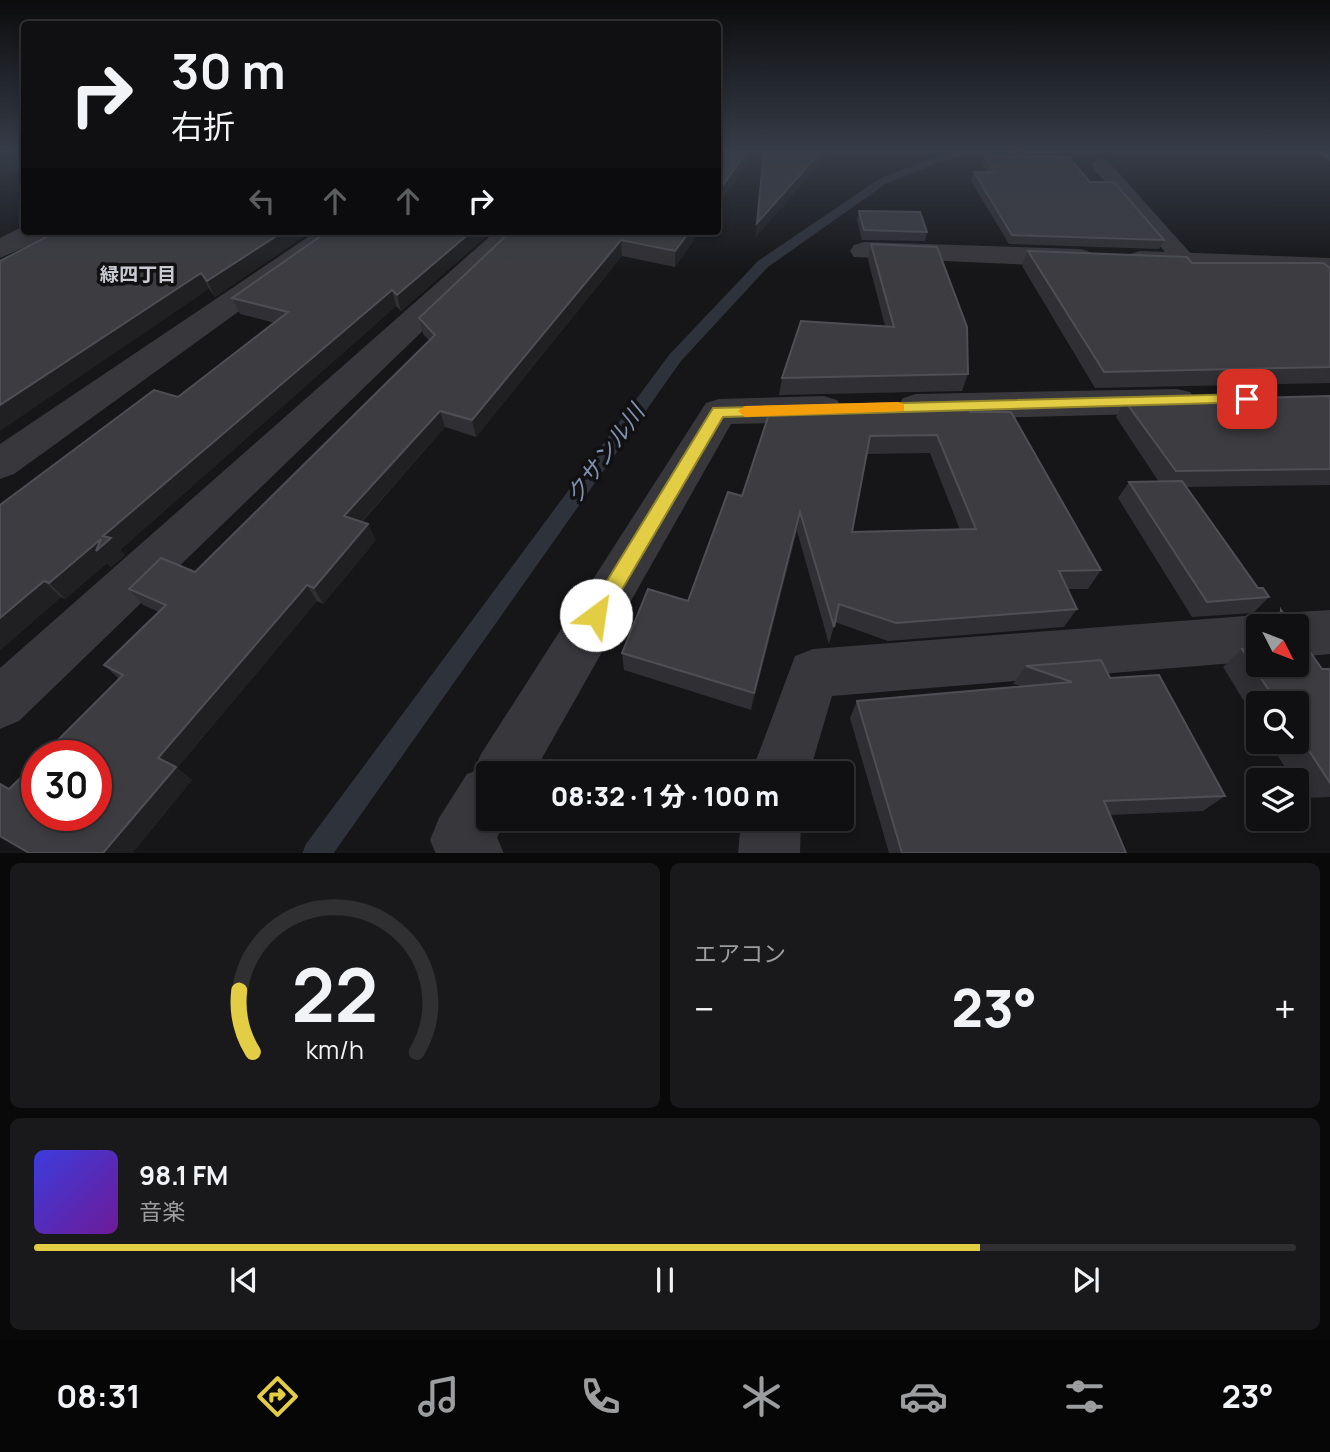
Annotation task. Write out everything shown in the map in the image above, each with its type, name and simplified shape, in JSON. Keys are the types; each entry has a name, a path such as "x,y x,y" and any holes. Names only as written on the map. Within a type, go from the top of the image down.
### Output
{"street":[{"path":"0,249 29,235"},
{"path":"0,464 330,235"},
{"path":"0,703 508,235"},
{"path":"864,251 1330,267"},
{"path":"509,761 719,412 1219,400"},
{"path":"1309,634 1330,632"},
{"path":"784,761 813,673 1246,639"},
{"path":"473,853 461,840 476,815"},
{"path":"769,853 770,831"}],"lane":[{"path":"1123,190 1185,261"}],"building":[{"path":"760,190 787,190 757,223"},
{"path":"985,190 1121,190 1164,240 1012,235"},
{"path":"859,211 920,212 927,232 864,230"},
{"path":"50,235 278,235 207,281 201,273 0,405 0,261"},
{"path":"322,235 467,235 397,295 392,290 103,536 111,538 96,551 101,539 49,583 44,581 0,618 0,505 154,390 178,397 288,312 232,298"},
{"path":"507,235 687,235 675,251 621,240 472,420 440,411 344,516 368,524 314,588 307,585 158,758 176,767 103,853 29,853 0,836 0,784 9,789 21,777 21,831 112,831 112,740 58,740 123,675 104,665 166,605 129,589 161,558 195,572 435,335 419,318"},
{"path":"871,244 937,247 967,327 968,374 782,378 801,321 894,327"},
{"path":"1028,251 1187,257 1192,263 1323,263 1330,268 1330,367 1104,372"},
{"path":"1330,396 1330,469 1176,471 1125,401"},
{"path":"969,403 970,412 1011,412 1101,570 1059,571 1077,609 896,623 839,604 834,627 800,512 754,693 622,653 648,589 688,601 728,492 742,496 771,408","holes":["937,435 976,529 852,532 870,436"]},
{"path":"1182,481 1258,588 1263,588 1269,597 1207,602 1129,482"},
{"path":"1309,650 1322,669 1330,670 1330,783 1309,751 1309,691 1269,691 1260,677 1309,677"},
{"path":"1101,660 1110,678 1159,675 1225,796 1104,801 1126,853 902,853 857,701 1072,682 1026,666"}],"waterway":[{"name":"クサンル川","path":"317,853 675,358 763,264 870,190"}],"slow traffic":[{"path":"745,411 898,408"}],"district":[{"name":"緑四丁目","path":"138,274"}],"route":[{"path":"596,615 719,412 1247,399"}]}
